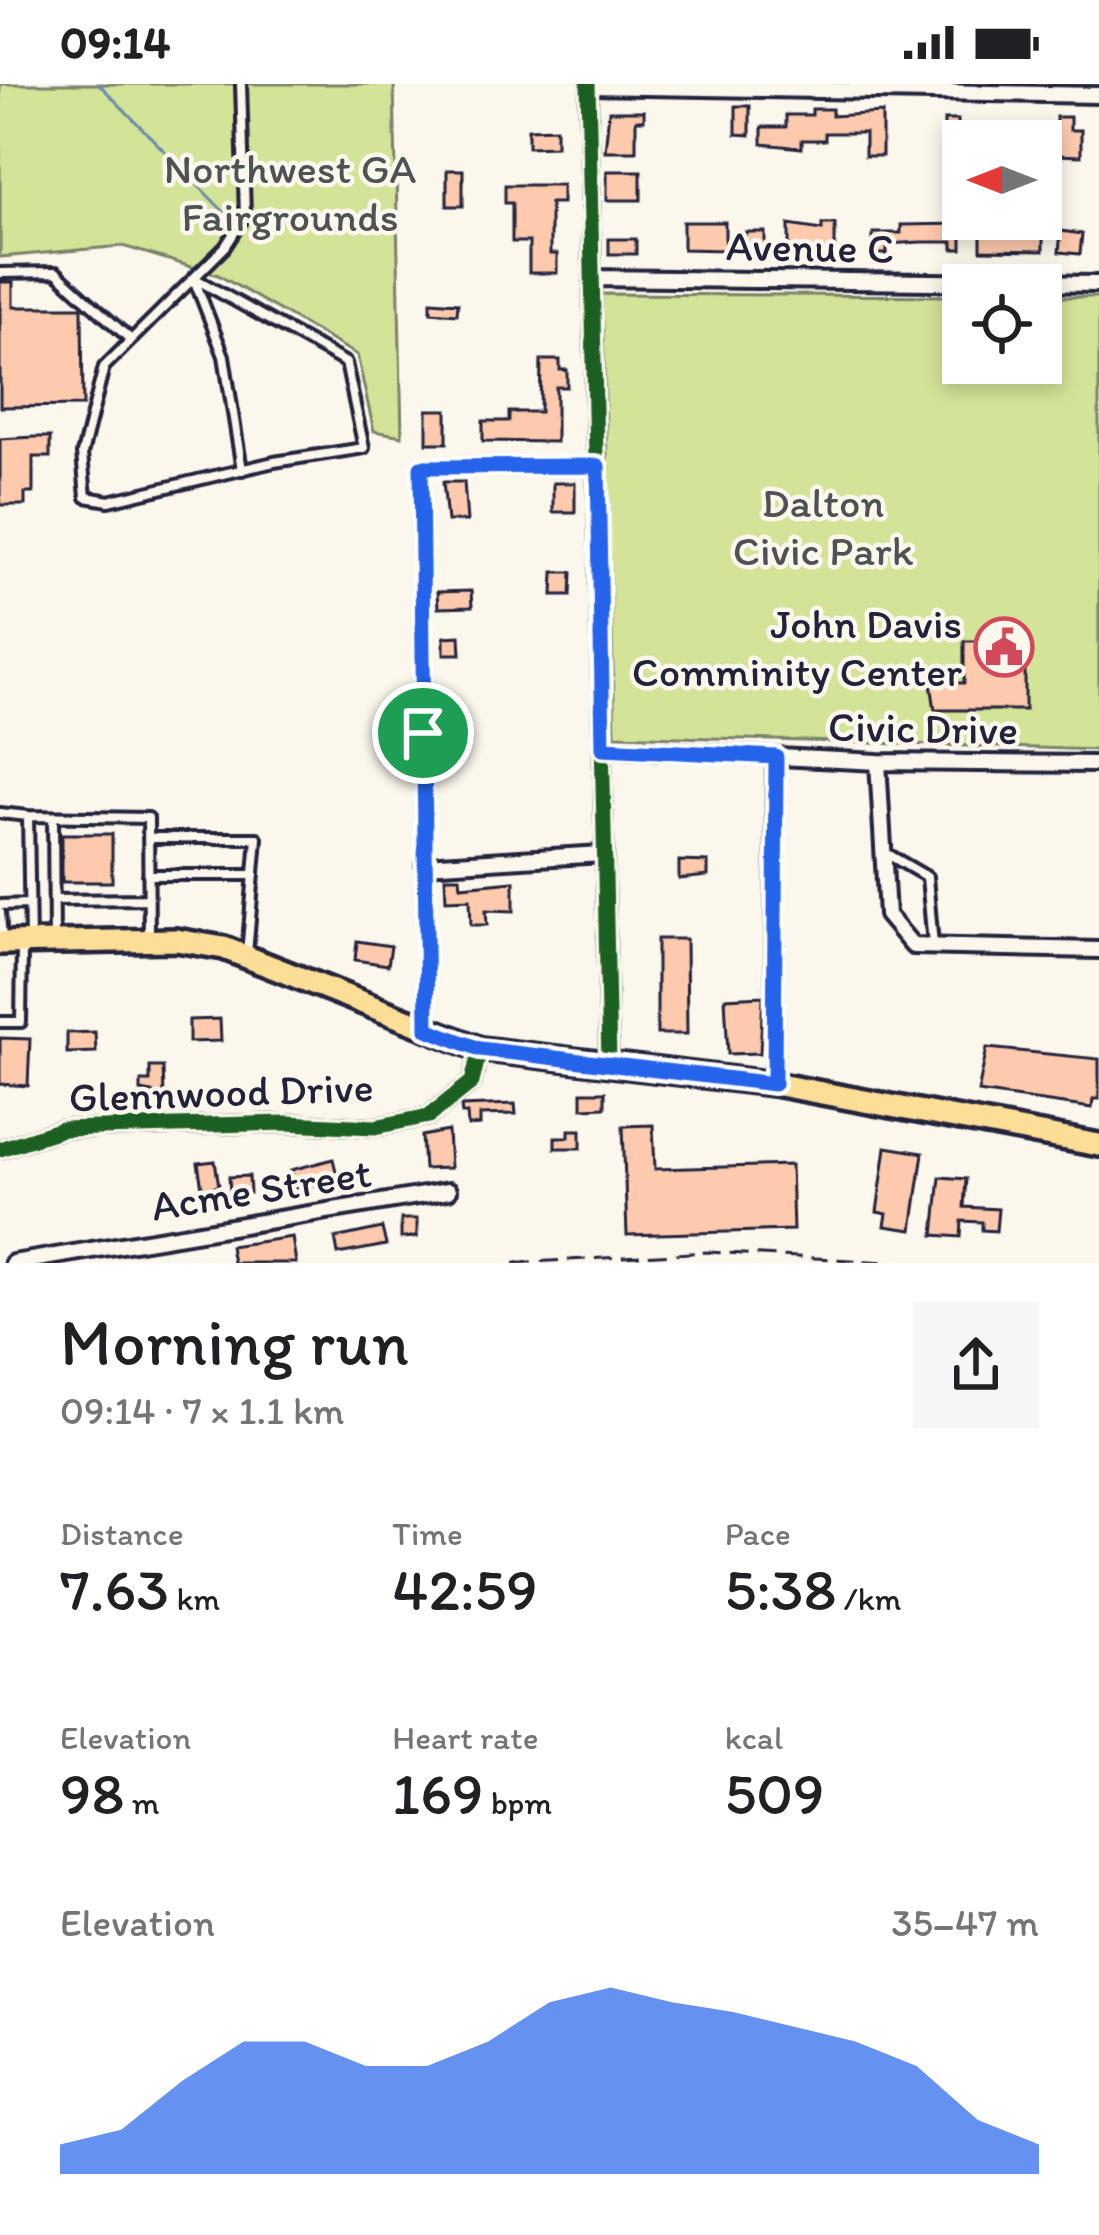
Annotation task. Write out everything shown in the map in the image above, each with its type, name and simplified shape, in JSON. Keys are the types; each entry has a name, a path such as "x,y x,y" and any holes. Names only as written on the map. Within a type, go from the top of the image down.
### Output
{"main road":[{"path":"13,943 176,940 247,956 480,1049 774,1084 1099,1145"}],"street":[{"path":"609,1063 588,85 1099,95"},
{"name":"Avenue C","path":"592,278 1099,284"},
{"path":"427,1029 421,467 598,466"},
{"name":"Civic Drive","path":"603,748 878,762 1099,764"},
{"path":"774,1084 776,757"},
{"path":"878,762 887,915 913,946 1099,950"},
{"path":"424,865 602,854"},
{"name":"Glennwood Drive","path":"0,1149 62,1129 286,1123 375,1127 429,1116 472,1082 480,1049"},
{"name":"Acme Street","path":"13,1263 448,1191"}],"lane":[{"path":"194,278 346,363 364,448 109,501 86,497 82,454 104,367 225,247 245,216 241,84"},
{"path":"0,273 56,272 131,340"},
{"path":"194,278 224,356 242,470"},
{"path":"0,813 53,819 148,818 148,940"},
{"path":"13,943 29,904 28,816"},
{"path":"53,819 54,942"},
{"path":"148,838 257,838 247,956"},
{"path":"883,851 927,877 933,945"},
{"path":"148,875 254,875"},
{"path":"54,900 148,898"},
{"path":"0,1022 21,1022 13,943 0,909 29,904"}],"green space":[{"name":"Northwest GA Fairgrounds","path":"0,84 394,84 402,436 374,431 357,355 218,275 123,246 0,257"},
{"name":"Dalton Civic Park","path":"602,294 942,296 942,384 1062,384 1062,297 1099,297 1099,750 615,735"}],"building":[{"path":"736,106 750,106 750,135 736,134"},
{"path":"812,109 832,109 832,116 882,113 882,156 865,156 865,133 825,133 825,140 802,140 802,148 762,144 762,127 786,127 786,115 812,115"},
{"path":"609,111 644,111 644,120 636,120 636,151 605,151"},
{"path":"1070,117 1070,130 1081,130 1081,156 1062,155 1062,120 1056,120"},
{"path":"556,128 556,146 528,147 528,129"},
{"path":"447,170 463,170 463,206 447,206"},
{"path":"607,171 641,171 641,200 607,200"},
{"path":"505,185 562,185 562,203 550,203 550,254 557,254 557,273 529,273 529,242 512,242 512,203 505,203"},
{"path":"683,222 725,222 725,250 683,249"},
{"path":"822,224 835,224 835,251 789,250 789,225 822,230"},
{"path":"942,224 942,240 962,240 962,249 953,249 953,242 921,242 887,244 887,254 873,254 873,233 901,233 901,225"},
{"path":"1062,231 1082,234 1080,254 1059,252"},
{"path":"745,232 765,232 765,250 745,250"},
{"path":"609,239 636,239 636,254 609,254"},
{"path":"981,240 1043,240 1043,251 981,250"},
{"path":"0,282 13,282 13,307 82,307 83,406 0,407"},
{"path":"431,301 458,303 457,314 431,312"},
{"path":"541,360 560,360 560,370 567,370 567,387 556,387 556,442 483,441 483,421 509,421 509,412 540,412"},
{"path":"427,410 447,410 447,443 427,443"},
{"path":"50,437 50,457 33,457 33,493 25,493 25,505 0,505 0,439"},
{"path":"443,482 464,482 467,521 447,521"},
{"path":"553,483 575,483 575,512 553,512"},
{"path":"554,572 572,572 571,595 553,595"},
{"path":"471,591 472,607 438,608 437,592"},
{"path":"981,629 1025,629 1025,710 935,710 931,683 964,683 964,641 981,641"},
{"path":"460,636 461,654 444,654 444,637"},
{"path":"62,834 112,834 112,882 62,882"},
{"path":"679,861 708,862 708,876 679,879"},
{"path":"445,877 460,877 461,886 514,881 514,911 486,910 487,925 471,925 470,899 446,900"},
{"path":"657,939 686,939 687,1034 657,1034"},
{"path":"357,941 391,946 388,965 355,960"},
{"path":"763,996 760,1053 728,1054 725,998"},
{"path":"220,1019 221,1041 189,1042 189,1020"},
{"path":"95,1032 96,1052 67,1053 67,1033"},
{"path":"0,1038 30,1039 28,1086 0,1084"},
{"path":"987,1048 1099,1059 1099,1099 1093,1099 1092,1108 978,1092"},
{"path":"150,1067 163,1067 164,1095 141,1091 141,1081 150,1081"},
{"path":"582,1092 605,1092 605,1107 582,1108"},
{"path":"515,1104 516,1114 480,1115 480,1125 468,1126 461,1106"},
{"path":"653,1125 655,1169 791,1165 793,1230 627,1235 623,1126"},
{"path":"569,1130 581,1130 581,1148 555,1148 555,1137 569,1137"},
{"path":"448,1131 450,1168 424,1169 422,1136"},
{"path":"886,1147 923,1153 912,1230 885,1226 887,1214 877,1212"},
{"path":"333,1159 338,1179 296,1190 291,1170"},
{"path":"215,1161 219,1186 202,1188 198,1163"},
{"path":"249,1176 250,1193 230,1194 229,1177"},
{"path":"940,1177 966,1179 964,1207 998,1209 996,1231 982,1230 982,1222 962,1221 961,1237 934,1235"},
{"path":"401,1219 417,1219 417,1237 401,1238"},
{"path":"382,1228 386,1245 338,1254 335,1238"},
{"path":"292,1237 296,1263 233,1263 230,1246"}],"waterway":[{"path":"99,84 225,213"}],"railway":[{"path":"514,1263 709,1252 906,1263"}],"cycle path":[{"path":"588,84 609,1063"},
{"path":"427,1029 421,467 598,466"},
{"path":"0,1149 62,1129 286,1123 375,1127 429,1116 472,1082 480,1049"}],"place":[{"name":"John Davis Comminity Center","path":"1004,647"}],"route":[{"path":"598,466 603,748 776,757 774,1084 480,1049 427,1029 423,733 421,467 598,466"}]}
